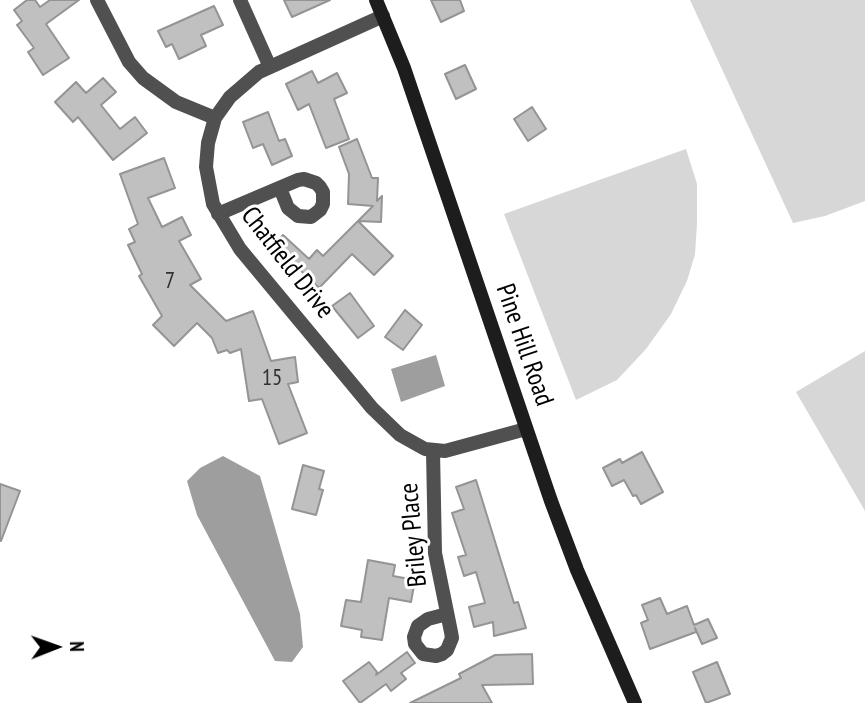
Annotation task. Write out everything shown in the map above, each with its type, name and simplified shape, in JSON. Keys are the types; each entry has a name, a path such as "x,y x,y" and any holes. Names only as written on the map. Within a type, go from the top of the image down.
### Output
{"street":[{"path":"97,0 129,62 143,78 176,102 215,118"},
{"path":"240,0 270,67"},
{"name":"Pine Hill Road","path":"376,0 408,81 526,429 577,570 635,703"},
{"name":"Chatfield Drive","path":"383,16 270,67 240,87 215,118 210,131 206,167 210,192 218,214 240,249 372,408 400,435 413,444 433,451"},
{"path":"218,214 279,188"},
{"path":"433,451 460,448 526,429"},
{"name":"Briley Place","path":"433,451 435,553 447,614"}],"shaded area":[{"path":"690,0 865,0 865,201 825,216 793,223"},
{"path":"686,149 697,184 695,254 687,281 671,314 646,349 617,380 576,400 504,214"},
{"path":"865,351 865,511 796,392"},
{"path":"436,355 445,386 401,402 391,369"},
{"path":"223,456 260,476 300,614 303,647 292,662 275,661 197,515 187,481 200,468"}],"building":[{"path":"27,0 35,0 40,7 50,0 79,0 46,24 69,58 43,75 28,52 34,48 17,25 22,21 14,10"},
{"path":"284,0 330,0 292,17"},
{"path":"431,0 460,0 464,11 441,22"},
{"path":"214,6 223,25 201,35 206,46 179,59 172,44 166,47 158,31"},
{"path":"465,65 476,89 456,99 445,74"},
{"path":"312,71 318,83 337,73 347,93 334,99 349,139 326,148 309,104 298,110 286,84"},
{"path":"103,78 116,92 101,105 120,129 135,117 147,133 113,160 78,117 73,122 55,102 76,82 86,93"},
{"path":"532,107 546,129 528,141 514,119"},
{"path":"268,112 279,141 285,139 292,156 272,165 263,144 253,148 243,122"},
{"path":"357,139 372,178 378,178 377,201 382,196 381,222 358,221 373,206 348,204 349,174 339,147"},
{"path":"164,158 175,188 148,198 162,227 182,217 191,235 179,241 201,279 190,285 226,321 253,311 271,361 295,357 298,382 288,384 307,433 279,444 262,399 249,401 241,349 218,353 212,338 197,323 174,346 153,325 162,316 139,276 142,274 128,245 135,242 129,229 138,224 120,174"},
{"path":"358,221 393,256 374,275 352,254 319,288 298,268 294,272 280,259 285,255 274,245 283,235 309,259 317,250 323,256"},
{"path":"350,293 374,326 358,338 332,306"},
{"path":"405,310 422,325 403,350 385,337"},
{"path":"642,452 663,492 641,504 624,480 612,486 603,468 620,459 622,463"},
{"path":"303,465 324,471 319,489 323,490 316,515 292,509"},
{"path":"476,480 514,603 518,602 526,628 494,636 493,622 474,627 469,607 485,603 476,572 464,576 458,557 466,555 452,513 464,509 456,487"},
{"path":"0,484 20,491 1,541 0,540"},
{"path":"368,560 395,565 393,576 415,580 411,602 389,598 382,640 361,637 362,630 341,626 346,600 361,602"},
{"path":"660,598 667,614 687,606 694,625 708,619 717,638 702,644 695,628 696,632 650,649 641,623 648,620 642,605"},
{"path":"407,652 415,663 401,673 406,679 391,691 386,684 360,703 343,681 369,662 377,672 376,675"},
{"path":"532,654 533,684 482,685 492,703 410,703 461,678 459,674 495,655"},
{"path":"717,662 730,694 706,703 693,672"}]}
